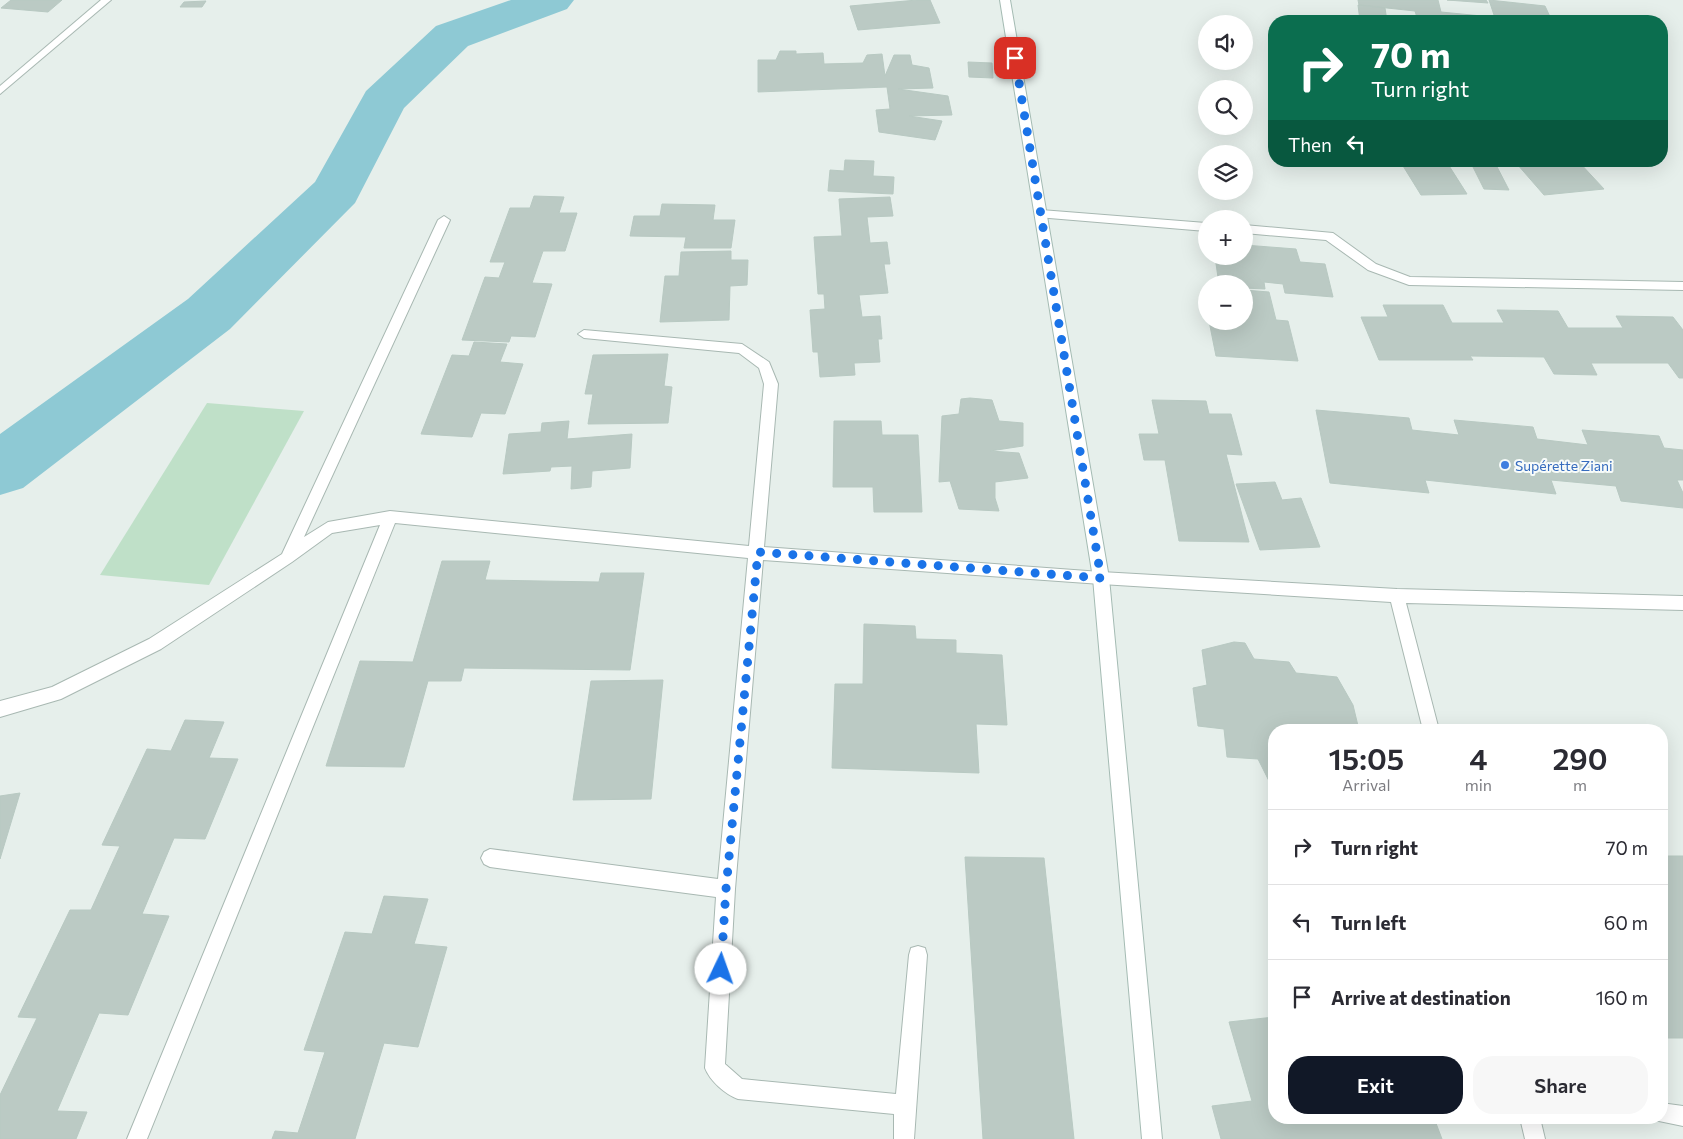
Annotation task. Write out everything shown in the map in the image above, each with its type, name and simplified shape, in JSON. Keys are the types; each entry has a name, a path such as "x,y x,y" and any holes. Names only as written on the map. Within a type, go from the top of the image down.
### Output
{"street":[{"path":"0,91 106,0"},
{"path":"1005,0 1101,578 1152,1139"},
{"path":"1041,214 1198,225"},
{"path":"287,558 444,220"},
{"path":"1253,231 1329,236 1372,266 1409,281 1683,286"},
{"path":"584,334 742,349 764,365 771,384 758,552 726,889 715,1068 738,1089 905,1105"},
{"path":"137,1139 390,517"},
{"path":"0,709 55,694 156,644 287,558 328,528 390,517 758,552 1101,578 1397,596 1683,603"},
{"path":"1397,596 1429,724"},
{"path":"490,858 726,889"},
{"path":"904,1139 905,1105 918,955"},
{"path":"1668,1114 1683,1116"},
{"path":"1532,1124 1536,1139"}],"green space":[{"path":"207,403 304,411 209,585 100,575"}],"building":[{"path":"11,0 62,0 48,12 1,8"},
{"path":"930,0 940,23 858,30 850,6"},
{"path":"1358,0 1438,0 1441,12 1472,15 1416,15 1415,11 1359,5"},
{"path":"1447,0 1486,0 1488,3"},
{"path":"1489,0 1545,6 1549,15 1494,15"},
{"path":"206,1 202,7 180,7 184,2"},
{"path":"1358,5 1385,8 1386,15 1359,15"},
{"path":"780,51 796,51 796,54 823,53 824,64 863,63 867,55 882,54 885,76 894,55 910,55 912,65 929,68 933,88 898,89 948,96 952,115 909,116 942,121 935,140 879,132 876,110 890,109 887,87 758,92 758,60 776,60"},
{"path":"968,62 992,63 993,78 969,77"},
{"path":"845,160 874,161 873,176 894,177 893,194 828,191 830,170 844,171"},
{"path":"1404,167 1450,167 1467,194 1421,195"},
{"path":"1473,167 1497,167 1509,190 1484,189"},
{"path":"1520,167 1584,167 1604,189 1544,195"},
{"path":"534,196 564,197 559,213 577,213 565,251 543,251 532,283 552,284 535,337 511,336 509,342 462,340 485,277 499,278 505,262 490,262 510,208 530,208"},
{"path":"890,197 893,216 867,217 870,243 887,242 890,264 884,264 888,293 859,295 862,317 880,316 882,339 878,339 880,362 854,363 855,375 820,377 818,352 813,352 810,310 825,309 824,294 818,294 814,237 842,236 839,199"},
{"path":"662,204 715,205 713,220 735,220 731,248 684,248 686,237 630,236 634,216 660,216"},
{"path":"1253,246 1296,249 1300,262 1325,264 1333,297 1285,293 1283,284 1264,282 1265,289 1253,288 1253,275 1218,275 1216,265 1253,265"},
{"path":"731,251 731,260 748,260 747,285 730,286 729,320 660,322 665,276 679,276 681,252"},
{"path":"1253,291 1269,292 1276,320 1288,321 1298,361 1216,356 1211,330 1253,330"},
{"path":"1383,305 1443,305 1452,323 1504,323 1497,310 1558,311 1568,328 1623,328 1616,316 1673,317 1683,330 1683,378 1679,378 1668,363 1591,363 1597,375 1554,374 1544,357 1470,356 1473,360 1379,360 1361,317 1388,317"},
{"path":"474,342 507,344 500,362 523,364 505,414 481,413 472,437 421,434 452,355 469,356"},
{"path":"668,354 664,386 672,387 668,423 588,424 593,394 585,394 593,355"},
{"path":"961,399 992,400 999,421 1023,423 1023,446 990,451 1019,453 1028,478 995,482 995,498 999,511 959,509 950,481 939,482 942,416 959,414"},
{"path":"1152,400 1206,401 1209,414 1231,414 1242,455 1226,454 1249,542 1179,541 1165,460 1144,460 1139,434 1159,434"},
{"name":"Supérette Ziani","path":"1316,410 1409,418 1412,430 1459,435 1454,420 1533,427 1537,439 1588,445 1582,430 1659,436 1664,448 1683,450 1683,480 1677,480 1683,493 1683,508 1621,501 1616,486 1551,480 1556,494 1425,480 1429,493 1330,483"},
{"path":"569,421 567,439 632,434 630,468 592,471 591,487 571,489 572,466 551,467 550,471 503,474 509,434 541,432 542,423"},
{"path":"834,421 881,421 882,435 918,435 922,512 874,512 873,487 833,487"},
{"path":"1275,482 1282,500 1301,498 1320,547 1260,550 1236,484"},
{"path":"442,561 490,561 485,580 599,582 601,573 644,573 630,670 464,668 461,681 428,681 404,767 326,766 360,661 413,662"},
{"path":"864,624 915,626 916,639 956,640 956,653 1002,655 1007,725 976,724 979,773 832,768 835,684 863,684"},
{"path":"1234,642 1245,643 1254,659 1289,662 1296,673 1337,677 1353,705 1358,724 1268,724 1268,779 1258,759 1227,757 1224,729 1198,726 1193,688 1207,685 1202,650"},
{"path":"663,680 651,799 573,800 591,681"},
{"path":"185,720 224,722 209,758 238,759 205,839 174,838 142,914 169,916 128,1015 99,1013 57,1111 87,1112 76,1139 0,1139 0,1095 37,1018 18,1017 70,910 91,910 120,846 102,845 147,749 171,751"},
{"path":"20,793 0,859 0,796"},
{"path":"1668,856 1683,856 1683,1038 1668,1038"},
{"path":"965,857 1044,858 1074,1139 983,1139"},
{"path":"384,896 428,899 414,944 447,947 418,1047 384,1043 355,1139 272,1139 275,1131 298,1133 325,1052 304,1050 345,932 372,934"},
{"path":"1268,1018 1268,1124 1436,1124 1442,1139 1221,1139 1212,1106 1252,1101 1229,1022"}],"waterway":[{"path":"0,469 209,314 336,191 383,101 452,36 552,0"}],"place":[{"name":"Supérette Ziani","path":"1505,465"}],"route":[{"path":"721,969 726,889 758,552 1101,578 1015,58"}]}
